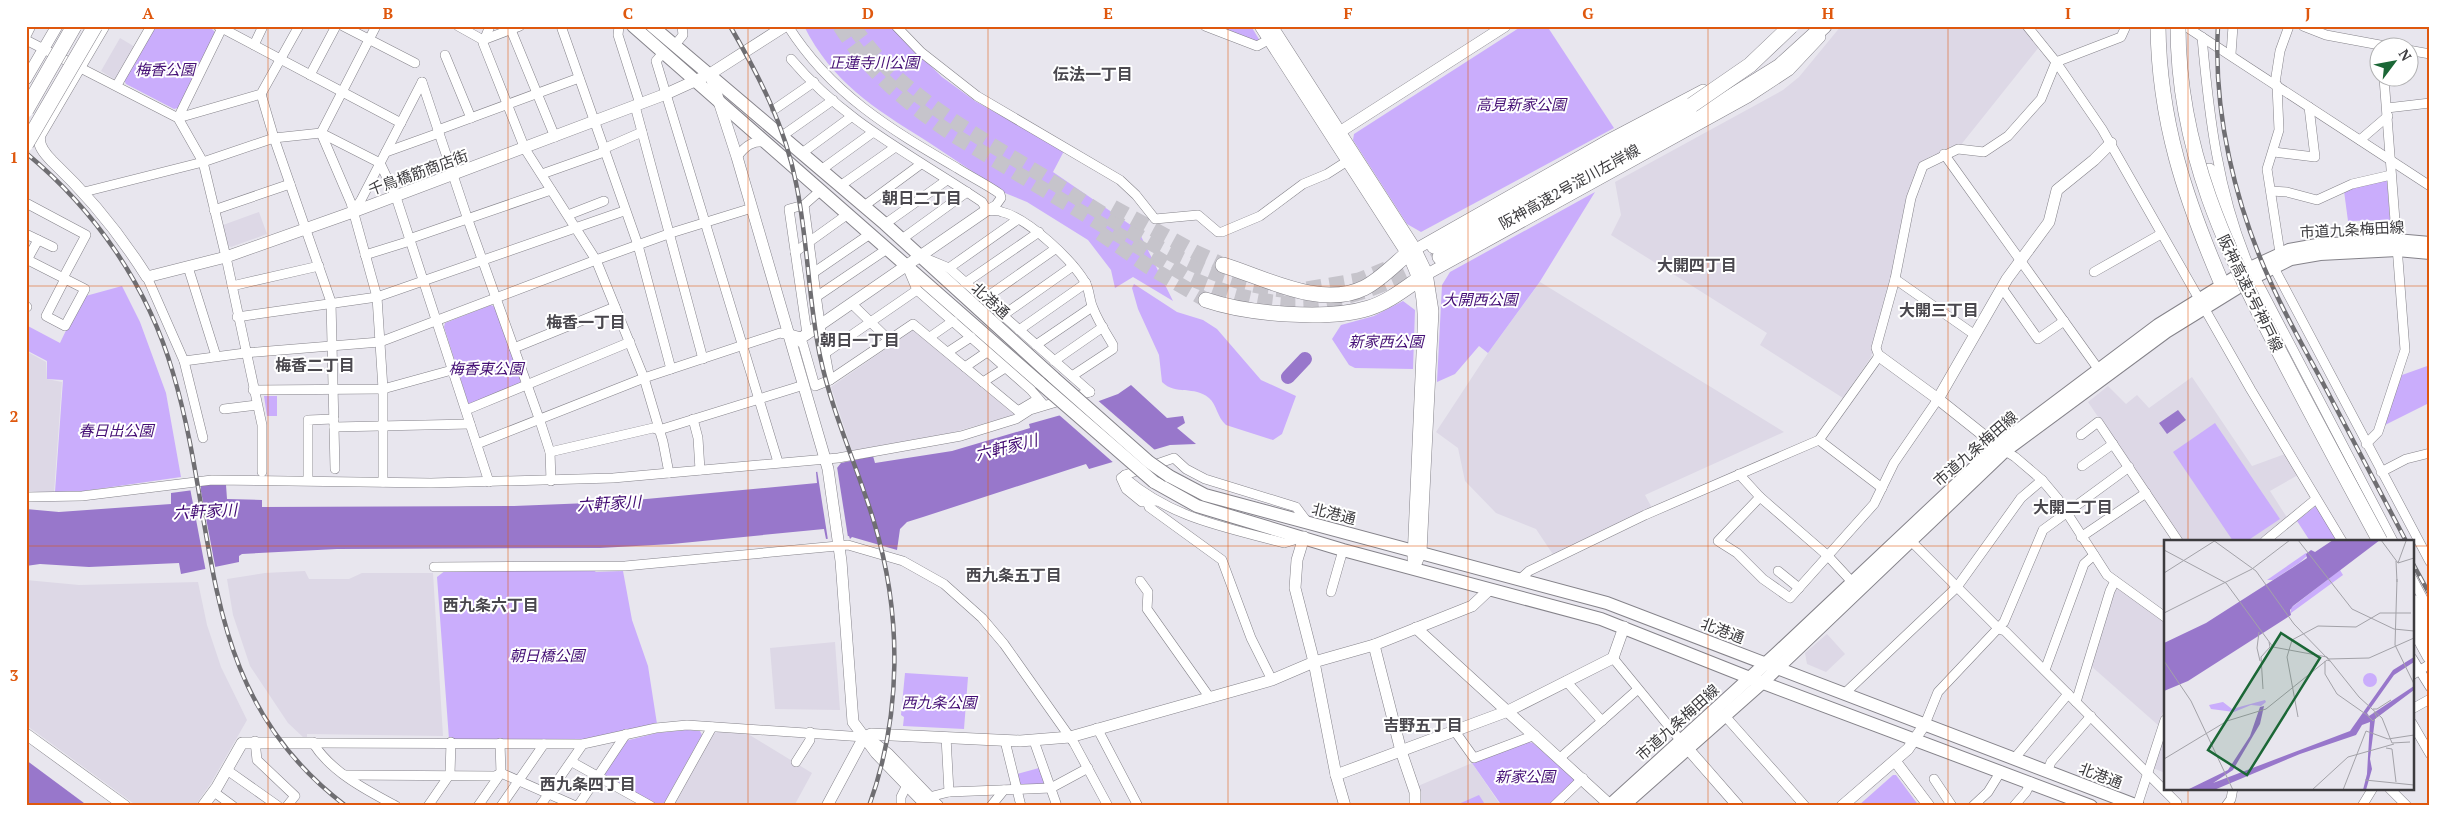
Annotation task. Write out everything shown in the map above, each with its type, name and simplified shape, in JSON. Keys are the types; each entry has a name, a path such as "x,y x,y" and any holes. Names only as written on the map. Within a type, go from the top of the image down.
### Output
{"highway":[{"path":"26,93 65,26"},
{"path":"26,110 74,26"},
{"path":"26,128 84,26"},
{"path":"26,144 96,26"},
{"path":"1695,110 1750,65 1791,26"},
{"path":"1695,110 1780,66 1824,26"},
{"path":"2158,26 2160,75 2168,131 2181,179 2204,243 2222,284"},
{"name":"阪神高速3号神戸線","path":"2168,26 2170,72 2178,127 2185,158 2207,222 2245,306 2368,540"},
{"name":"阪神高速3号神戸線","path":"2178,26 2181,88 2187,124 2194,156 2215,217 2253,301 2379,540"},
{"path":"2187,26 2194,107 2209,171 2250,274"},
{"name":"阪神高速2号淀川左岸線","path":"1437,252 1695,110"},
{"path":"1223,265 1307,292 1331,296 1364,288 1411,251"},
{"path":"1206,300 1225,306 1264,312 1337,314 1369,308 1383,302 1423,276"},
{"path":"2414,606 2430,635"},
{"path":"2414,627 2430,656"}],"main road":[{"name":"北港通","path":"633,26 1154,482 1197,506 1343,550 1601,619 1750,678 2091,806"},
{"name":"北港通","path":"652,26 885,224 920,256 927,265 1149,462 1205,495 1607,603 2138,806"},
{"name":"市道九条梅田線","path":"1610,805 1685,745 1725,716 1763,682 1908,537 2001,449 2158,325 2202,303 2274,259 2307,246 2430,243"},
{"name":"市道九条梅田線","path":"2397,245 2430,252"},
{"name":"市道九条梅田線","path":"2001,449 2166,332 2222,284 2250,274"},
{"name":"市道九条梅田線","path":"1624,806 1764,664 1853,583 1908,537"}],"street":[{"path":"26,36 31,26"},
{"path":"26,79 57,26"},
{"path":"104,26 40,135 40,145 48,158 84,192 114,228 147,277 184,361 203,438"},
{"path":"254,45 263,26"},
{"path":"178,118 260,94 281,60 298,26"},
{"path":"310,75 336,26"},
{"path":"343,26 415,62"},
{"path":"321,133 376,26"},
{"path":"458,26 483,40 525,149 596,260 644,378 669,473"},
{"path":"483,40 490,26"},
{"path":"483,40 520,26"},
{"path":"561,26 624,211 638,245 671,369"},
{"path":"619,26 618,34 637,105 642,132 704,359"},
{"path":"675,45 682,35 682,26"},
{"path":"477,444 540,421 644,378 780,333 801,338 999,201 1000,194 867,113 821,70 799,44 787,26"},
{"name":"千鳥橋筋商店街","path":"147,277 226,256 396,197 666,94 710,74 787,26"},
{"path":"896,26 921,52 977,96 1120,180 1140,200 1155,219 1198,215 1218,232 1222,232 1260,216 1303,184 1327,174 1351,158"},
{"path":"1205,26 1258,46 1268,40"},
{"path":"1260,26 1351,158 1411,251 1423,276 1424,330 1414,568"},
{"path":"1272,26 1336,135"},
{"path":"1336,135 1505,26"},
{"path":"1411,251 1610,140 1712,86 1768,47 1791,26"},
{"path":"1423,276 1773,82 1808,51 1829,26"},
{"path":"2026,26 2056,62 2111,144 2341,540"},
{"path":"2126,26 2121,37 2056,62 2042,99 2008,136 1984,152 1958,148 1923,166 1911,198 1895,279 1876,348 1879,356 2042,480 2067,511 2107,575 2164,616"},
{"path":"2187,26 2430,186"},
{"path":"2232,54 2233,26"},
{"path":"2289,26 2280,52 2276,84 2280,130 2267,169 2271,191 2274,259 2366,444 2430,562"},
{"path":"2303,26 2326,35 2368,43"},
{"path":"117,85 150,27"},
{"path":"178,118 221,27 400,124"},
{"path":"511,30 555,137"},
{"path":"2202,37 2216,156 2234,224 2250,274 2391,540"},
{"path":"26,40 117,85 178,118 203,162 226,256 237,317 262,425 262,472"},
{"path":"663,53 656,61 778,462"},
{"path":"445,55 471,118"},
{"path":"791,59 851,117 894,148 982,202 987,210"},
{"path":"710,74 737,157 827,464 839,542 852,716 876,753 907,785 938,806"},
{"path":"386,152 579,78"},
{"path":"353,212 422,82 468,220 540,421 550,452 551,480"},
{"path":"775,109 814,82"},
{"path":"2366,444 2378,432 2405,350 2385,88"},
{"path":"260,94 331,302 335,469"},
{"path":"26,98 53,112"},
{"path":"782,136 833,100"},
{"path":"2360,140 2387,112 2430,103"},
{"path":"2274,152 2315,157 2310,107"},
{"path":"802,153 851,117"},
{"path":"542,174 604,150 642,132"},
{"path":"321,133 351,203 377,297 383,389 383,482"},
{"path":"84,192 203,162 274,138 321,133 380,163 396,197 489,482"},
{"path":"821,170 872,133"},
{"path":"737,157 749,144 756,141 767,142"},
{"path":"1760,497 1718,541 1737,553 1763,579 1790,598 1874,504 1894,463 1938,399 2002,288 2050,222 2057,190 2111,144"},
{"path":"840,186 894,148"},
{"path":"1944,154 2099,370"},
{"path":"864,206 921,164"},
{"path":"2271,191 2287,192 2317,200 2352,184 2391,175"},
{"path":"885,224 947,180"},
{"path":"214,210 290,184"},
{"path":"365,256 552,190"},
{"path":"807,334 789,209 804,205 821,190"},
{"path":"902,239 967,192"},
{"path":"568,215 604,201"},
{"path":"26,203 86,235 64,279 46,316 65,326 84,289 64,279 28,263 38,240"},
{"path":"804,205 824,354 830,380"},
{"path":"184,361 245,352 380,342 670,233 752,208"},
{"path":"987,210 1002,212 1039,232 1053,243 1055,249 1073,266 1086,283 1092,307 1113,345 1113,349 1072,376"},
{"path":"237,317 331,302 377,297 624,211"},
{"path":"796,252 848,214"},
{"path":"948,268 1017,220"},
{"path":"965,283 1039,232"},
{"path":"26,234 53,247"},
{"path":"813,273 870,234"},
{"path":"2094,272 2162,234"},
{"path":"816,298 887,249"},
{"path":"984,299 1055,249"},
{"path":"790,335 802,344 815,386 830,380 913,324 1018,411 1041,403 1090,392 948,268 920,256"},
{"path":"232,286 319,266"},
{"path":"906,266 918,290 1041,403"},
{"path":"1002,316 1073,266"},
{"path":"188,267 216,356"},
{"path":"1895,279 1975,335"},
{"path":"1019,330 1086,283"},
{"path":"2002,288 2038,339 2064,322"},
{"path":"824,354 918,290"},
{"path":"852,304 889,340"},
{"path":"514,348 615,307"},
{"path":"1036,346 1092,307"},
{"path":"930,337 953,321"},
{"path":"1054,361 1103,327"},
{"path":"948,352 971,337"},
{"path":"466,410 630,342"},
{"path":"965,367 987,352"},
{"path":"1519,580 1529,571 1739,474 1819,440 1879,356"},
{"path":"983,382 1005,368"},
{"path":"254,390 383,389 452,370"},
{"path":"550,452 653,428 659,430 804,385"},
{"path":"26,497 82,496 212,480 489,482 613,478 778,462 827,464 961,436 1016,419 1041,403"},
{"path":"224,409 257,405"},
{"path":"693,419 698,438 700,470"},
{"path":"308,480 308,420 383,427 470,424"},
{"path":"2081,435 2098,422 2177,540"},
{"path":"1819,440 1882,488"},
{"path":"2082,466 2113,444"},
{"path":"2381,472 2406,459 2430,454"},
{"path":"1304,537 1284,543 1176,512 1149,499 1125,478 1126,475 1174,458 1186,469 1205,480 1296,507 1308,523"},
{"path":"1842,806 1894,761 1916,739 1925,724 1938,692 2000,629 2043,530 2129,468"},
{"path":"1739,474 1760,497 1828,556 1853,583"},
{"path":"1844,694 1957,587 2021,498 2042,480"},
{"path":"2082,537 2146,493"},
{"path":"1149,499 1149,507 1222,560 1251,638 1272,680"},
{"path":"2266,540 2316,499"},
{"path":"1304,537 1297,560 1295,588 1314,662 1336,776 1346,806"},
{"path":"1908,537 2091,716 2177,803 2176,806"},
{"path":"434,567 624,566 839,542 903,561 944,584 982,618 1004,644 1070,737 1108,806"},
{"path":"1331,592 1343,550"},
{"path":"2044,670 2084,564 2094,556"},
{"path":"1778,571 1799,588"},
{"path":"1140,581 1148,592 1147,609 1210,698"},
{"path":"2076,702 2110,591 2115,581"},
{"path":"2414,582 2430,612"},
{"path":"203,806 214,792 242,743 255,741 584,744 661,727 687,725 864,736 878,733 1034,741 1070,737 1272,680 1314,662 1374,645 1472,606 1489,590"},
{"path":"1336,776 1508,711 1612,658 1624,627"},
{"path":"1416,628 1584,778 1610,805"},
{"path":"1374,645 1401,751 1415,792 1414,806"},
{"path":"1612,658 1637,690 1738,806"},
{"path":"2430,664 2416,673 2430,687"},
{"path":"1566,681 1602,721"},
{"path":"1560,758 1637,690"},
{"path":"2014,759 2068,694"},
{"path":"2414,708 2430,699"},
{"path":"1725,716 1805,806"},
{"path":"2047,772 2051,762 2091,716"},
{"path":"2138,806 2164,723"},
{"path":"2414,726 2430,754"},
{"path":"668,806 712,727"},
{"path":"1097,728 1138,806"},
{"path":"1454,730 1474,758 1535,735"},
{"path":"796,762 810,740 810,732"},
{"path":"26,734 125,806"},
{"path":"345,775 450,774 495,776 501,773 577,806 626,734"},
{"path":"864,736 888,754 928,801"},
{"path":"827,806 864,736"},
{"path":"946,737 949,792"},
{"path":"1005,740 1021,806"},
{"path":"255,741 257,760 295,796 287,806"},
{"path":"1034,741 1057,806"},
{"path":"428,806 450,774 451,742"},
{"path":"313,743 320,753 345,775 370,792 396,806"},
{"path":"478,806 501,773 500,744"},
{"path":"501,806 544,744"},
{"path":"540,806 584,744"},
{"path":"1894,761 1929,806"},
{"path":"572,762 651,806"},
{"path":"928,801 949,792 1051,788 1088,768"},
{"path":"227,770 278,806"},
{"path":"1973,806 1997,781 2001,771"},
{"path":"1554,806 1584,778"},
{"path":"1934,779 1952,806"},
{"path":"2014,806 2026,792 2031,782"},
{"path":"901,806 901,797 907,785"},
{"path":"991,806 1004,790"},
{"path":"2226,806 2232,799 2233,790"},
{"path":"2362,806 2372,790"},
{"path":"2391,790 2407,806"},
{"path":"214,792 233,806"}],"shaded area":[{"path":"1841,26 2021,26 2039,47 1960,146 1931,156 1920,163 1908,197 1892,279 1871,357 1843,398 1760,345 1767,333 1611,235 1621,215 1615,182 1783,90 1799,77"},
{"path":"120,38 135,47 118,77 114,79 101,71"},
{"path":"259,212 267,234 231,247 228,245 223,225"},
{"path":"1540,282 1784,432 1645,495 1652,508 1554,556 1536,529 1496,513 1465,481 1458,448 1436,432 1488,353"},
{"path":"913,330 1018,414 929,439 852,451 831,387"},
{"path":"26,351 46,362 47,379 62,382 54,493 26,491"},
{"path":"2192,377 2252,466 2285,454 2298,475 2270,491 2288,519 2262,540 2181,540 2088,402 2108,386 2126,404 2137,395 2149,408"},
{"path":"305,571 309,579 349,579 362,573 433,573 443,736 307,734 307,737 303,737 288,723 250,666 233,615 227,579 265,573"},
{"path":"26,580 79,585 198,582 207,625 221,667 247,720 211,783 195,806 137,806 26,725"},
{"path":"2116,584 2164,618 2164,709 2158,725 2090,665"},
{"path":"1827,634 1845,654 1826,672 1807,664 1805,653"},
{"path":"835,642 840,710 775,709 770,648"},
{"path":"2164,730 2164,773 2153,768"},
{"path":"717,732 748,734 812,773 794,806 674,806 712,734"},
{"path":"1472,763 1501,806 1418,806 1418,786"}],"green space":[{"name":"梅香公園","path":"156,26 209,26 216,33 178,108 174,109 126,84 124,80"},
{"name":"正蓮寺川公園","path":"804,26 890,26 942,77 975,101 1064,151 1053,172 1138,230 1173,301 1133,277 1115,288 1111,270 1088,240 1027,202 1005,193 872,105 841,78 828,63 815,46"},
{"path":"1213,26 1251,26 1260,41 1257,43"},
{"name":"高見新家公園","path":"1522,26 1547,26 1614,128 1421,232 1407,224 1353,140 1354,134"},
{"path":"2387,179 2390,220 2348,221 2344,191"},
{"name":"大開西公園","path":"1595,192 1539,283 1488,353 1479,346 1455,374 1437,382 1442,285 1450,272"},
{"path":"1134,284 1177,312 1203,320 1217,329 1261,380 1296,396 1282,434 1273,440 1226,425 1209,398 1197,392 1173,389 1162,382 1159,355 1138,309 1132,288"},
{"name":"春日出公園","path":"122,286 140,322 166,393 181,477 84,491 55,492 63,380 47,379 47,361 26,350 26,325 60,343 82,297"},
{"name":"新家西公園","path":"1403,301 1415,310 1413,369 1355,368 1349,365 1332,339 1341,325 1374,316"},
{"name":"梅香東公園","path":"491,305 495,307 521,381 519,385 472,404 468,403 444,327 445,323"},
{"path":"2430,365 2430,393 2427,404 2385,425 2383,424 2402,375"},
{"path":"264,396 277,396 277,416 267,416"},
{"path":"2215,423 2280,519 2248,540 2232,540 2173,452"},
{"path":"2317,505 2337,540 2309,540 2297,521"},
{"name":"朝日橋公園","path":"590,568 596,572 623,571 632,620 648,666 657,724 585,741 449,739 437,577 446,570"},
{"name":"西九条公園","path":"905,673 968,677 964,729 903,726 904,717 901,715"},
{"path":"687,730 700,731 702,735 663,805 658,806 604,776 603,773 625,741 657,733"},
{"name":"新家公園","path":"1529,742 1533,743 1574,779 1574,783 1549,806 1502,806 1472,763"},
{"path":"1039,768 1044,783 1042,787 1019,785 1017,774"},
{"path":"1893,775 1896,775 1919,806 1858,806"},
{"path":"1479,795 1486,806 1454,806"}],"water":[{"name":"六軒家川","path":"1131,385 1167,418 1183,416 1185,423 1177,428 1196,444 1170,445 1089,469 1086,464 907,522 900,529 897,550 852,537 850,539 849,536 826,539 824,529 672,544 600,548 337,549 242,554 239,556 239,562 181,574 179,563 89,567 40,564 26,566 26,509 59,512 171,504 171,493 201,489 201,485 226,485 227,499 262,500 262,507 514,506 614,502 817,483 816,472 837,468 841,463 873,456 875,463 952,451 1030,428 1029,424 1061,415 1118,394"},
{"path":"2178,410 2186,420 2167,434 2159,423"},
{"path":"26,760 88,806 26,806"}],"pier":[{"path":"1095,398 1156,451 1115,464 1058,414"},
{"path":"837,467 848,537 828,540 817,470"},
{"path":"200,486 216,571 206,572 190,488"}],"waterway":[{"path":"1288,377 1305,359"}],"tunnel":[{"path":"840,26 863,58 876,72 905,99 936,123 1190,278 1225,291 1258,300 1288,303 1318,302 1347,297 1376,287 1440,257"},
{"path":"853,26 887,68 934,107 969,131 1128,230 1188,262 1219,275 1251,285 1284,290"},
{"path":"1113,207 1195,252 1223,265"},
{"path":"1100,233 1149,267 1206,300"},
{"path":"1307,289 1359,280 1386,269"}],"railway":[{"path":"730,26 770,102 791,162 800,204 820,356 831,398 874,522 890,592 894,664 892,700 888,736 869,806"},
{"path":"2218,26 2217,59 2223,125 2237,190 2258,253 2284,310 2405,540"},
{"path":"26,153 75,199 96,225 134,280 149,310 173,373 188,433 220,607 237,661 262,712 297,761 346,806"},
{"path":"2414,566 2430,595"}],"district":[{"name":"伝法一丁目","path":"1093,74"},
{"name":"朝日二丁目","path":"922,198"},
{"name":"大開四丁目","path":"1697,265"},
{"name":"大開三丁目","path":"1939,310"},
{"name":"梅香一丁目","path":"586,322"},
{"name":"朝日一丁目","path":"860,340"},
{"name":"梅香二丁目","path":"315,365"},
{"name":"大開二丁目","path":"2073,507"},
{"name":"西九条五丁目","path":"1014,575"},
{"name":"西九条六丁目","path":"491,605"},
{"name":"吉野五丁目","path":"1423,725"},
{"name":"西九条四丁目","path":"588,784"}]}
